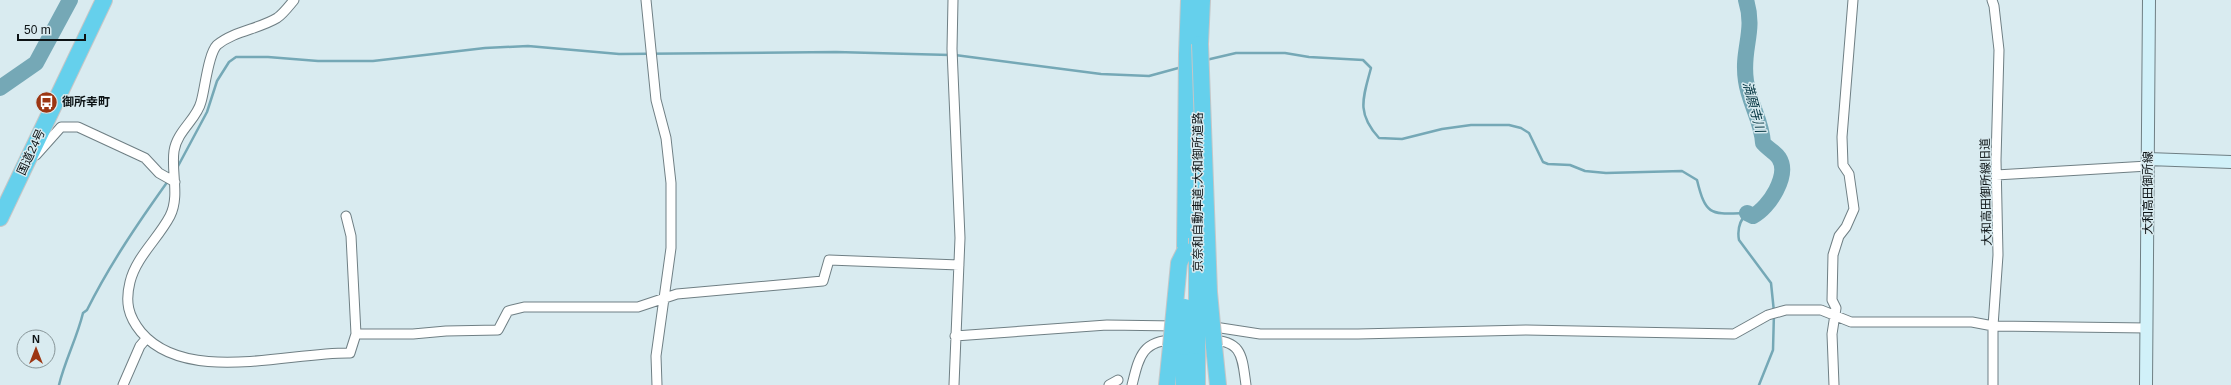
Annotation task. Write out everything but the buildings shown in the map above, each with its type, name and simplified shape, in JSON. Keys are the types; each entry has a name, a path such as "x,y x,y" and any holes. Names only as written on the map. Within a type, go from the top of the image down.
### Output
{"highway":[{"name":"国道24号","path":"0,218 5,196 23,170 104,0"},
{"name":"京奈和自動車道;大和御所道路","path":"1189,0 1186,55 1185,251 1179,263 1184,346 1196,385"},
{"name":"京奈和自動車道;大和御所道路","path":"1184,385 1184,346 1202,0"},
{"path":"1200,44 1210,292 1218,385"},
{"path":"1167,385 1184,346"}],"main road":[{"name":"大和高田御所線","path":"2146,385 2149,0"},
{"path":"2148,162 2231,162"}],"street":[{"path":"294,0 277,18 232,37 216,46 212,56 201,104 182,129 174,150 175,202 170,216 137,264 130,281 126,299 129,314 146,339 157,348 199,363 243,364 327,353 350,353 356,334 351,236 346,216"},
{"path":"646,0 656,100 666,138 671,183 671,248 656,356 657,385"},
{"path":"953,0 952,49 958,173 959,265 954,385"},
{"path":"1834,385 1832,334 1836,308 1832,300 1833,255 1839,236 1846,226 1854,209 1849,174 1843,165 1842,137 1853,0"},
{"name":"大和高田御所線旧道","path":"1993,385 1993,326 1998,255 1996,175 1999,50 1994,2"},
{"path":"23,170 61,127 78,128 145,158 165,176 174,180"},
{"path":"1996,175 2148,162"},
{"path":"356,334 413,334 446,331 498,330 508,310 524,307 638,306 677,294 822,281 829,260 959,265"},
{"path":"955,336 1107,325 1219,327 1260,334 1358,334 1526,330 1734,334 1768,315 1786,310 1821,310 1851,322 1972,322 1993,326 2147,328"},
{"path":"123,385 140,346 146,339"},
{"path":"1132,385 1141,357 1153,342 1163,340 1228,341 1235,345 1240,353 1246,385"},
{"path":"1108,385 1118,380"}],"waterway":[{"path":"0,88 36,63 70,0"},
{"name":"満願寺川","path":"1746,0 1750,22 1745,59 1746,81 1760,127 1763,143 1776,154 1782,165 1780,182 1771,199 1759,212 1753,216 1747,213"},
{"path":"177,168 207,112 217,81 229,62 236,57 268,57 318,61 373,61 485,48 528,46 619,54 836,52 950,55"},
{"path":"1206,60 1236,53 1285,53 1309,57 1363,60 1371,68 1364,97 1364,113 1367,121 1379,138 1402,139 1442,129 1471,125 1509,125 1521,128 1529,133 1543,162 1548,164 1570,165 1585,171 1606,173 1682,171 1697,180 1704,201 1707,207 1712,211 1718,213 1747,213"},
{"path":"955,55 1101,74 1149,76 1182,67"},
{"path":"59,385 83,313 87,310 105,276 125,244 168,181"},
{"path":"1747,213 1739,225 1739,240 1771,283 1774,312 1773,350 1759,385"}],"place":[{"name":"御所幸町","path":"47,102"}]}
